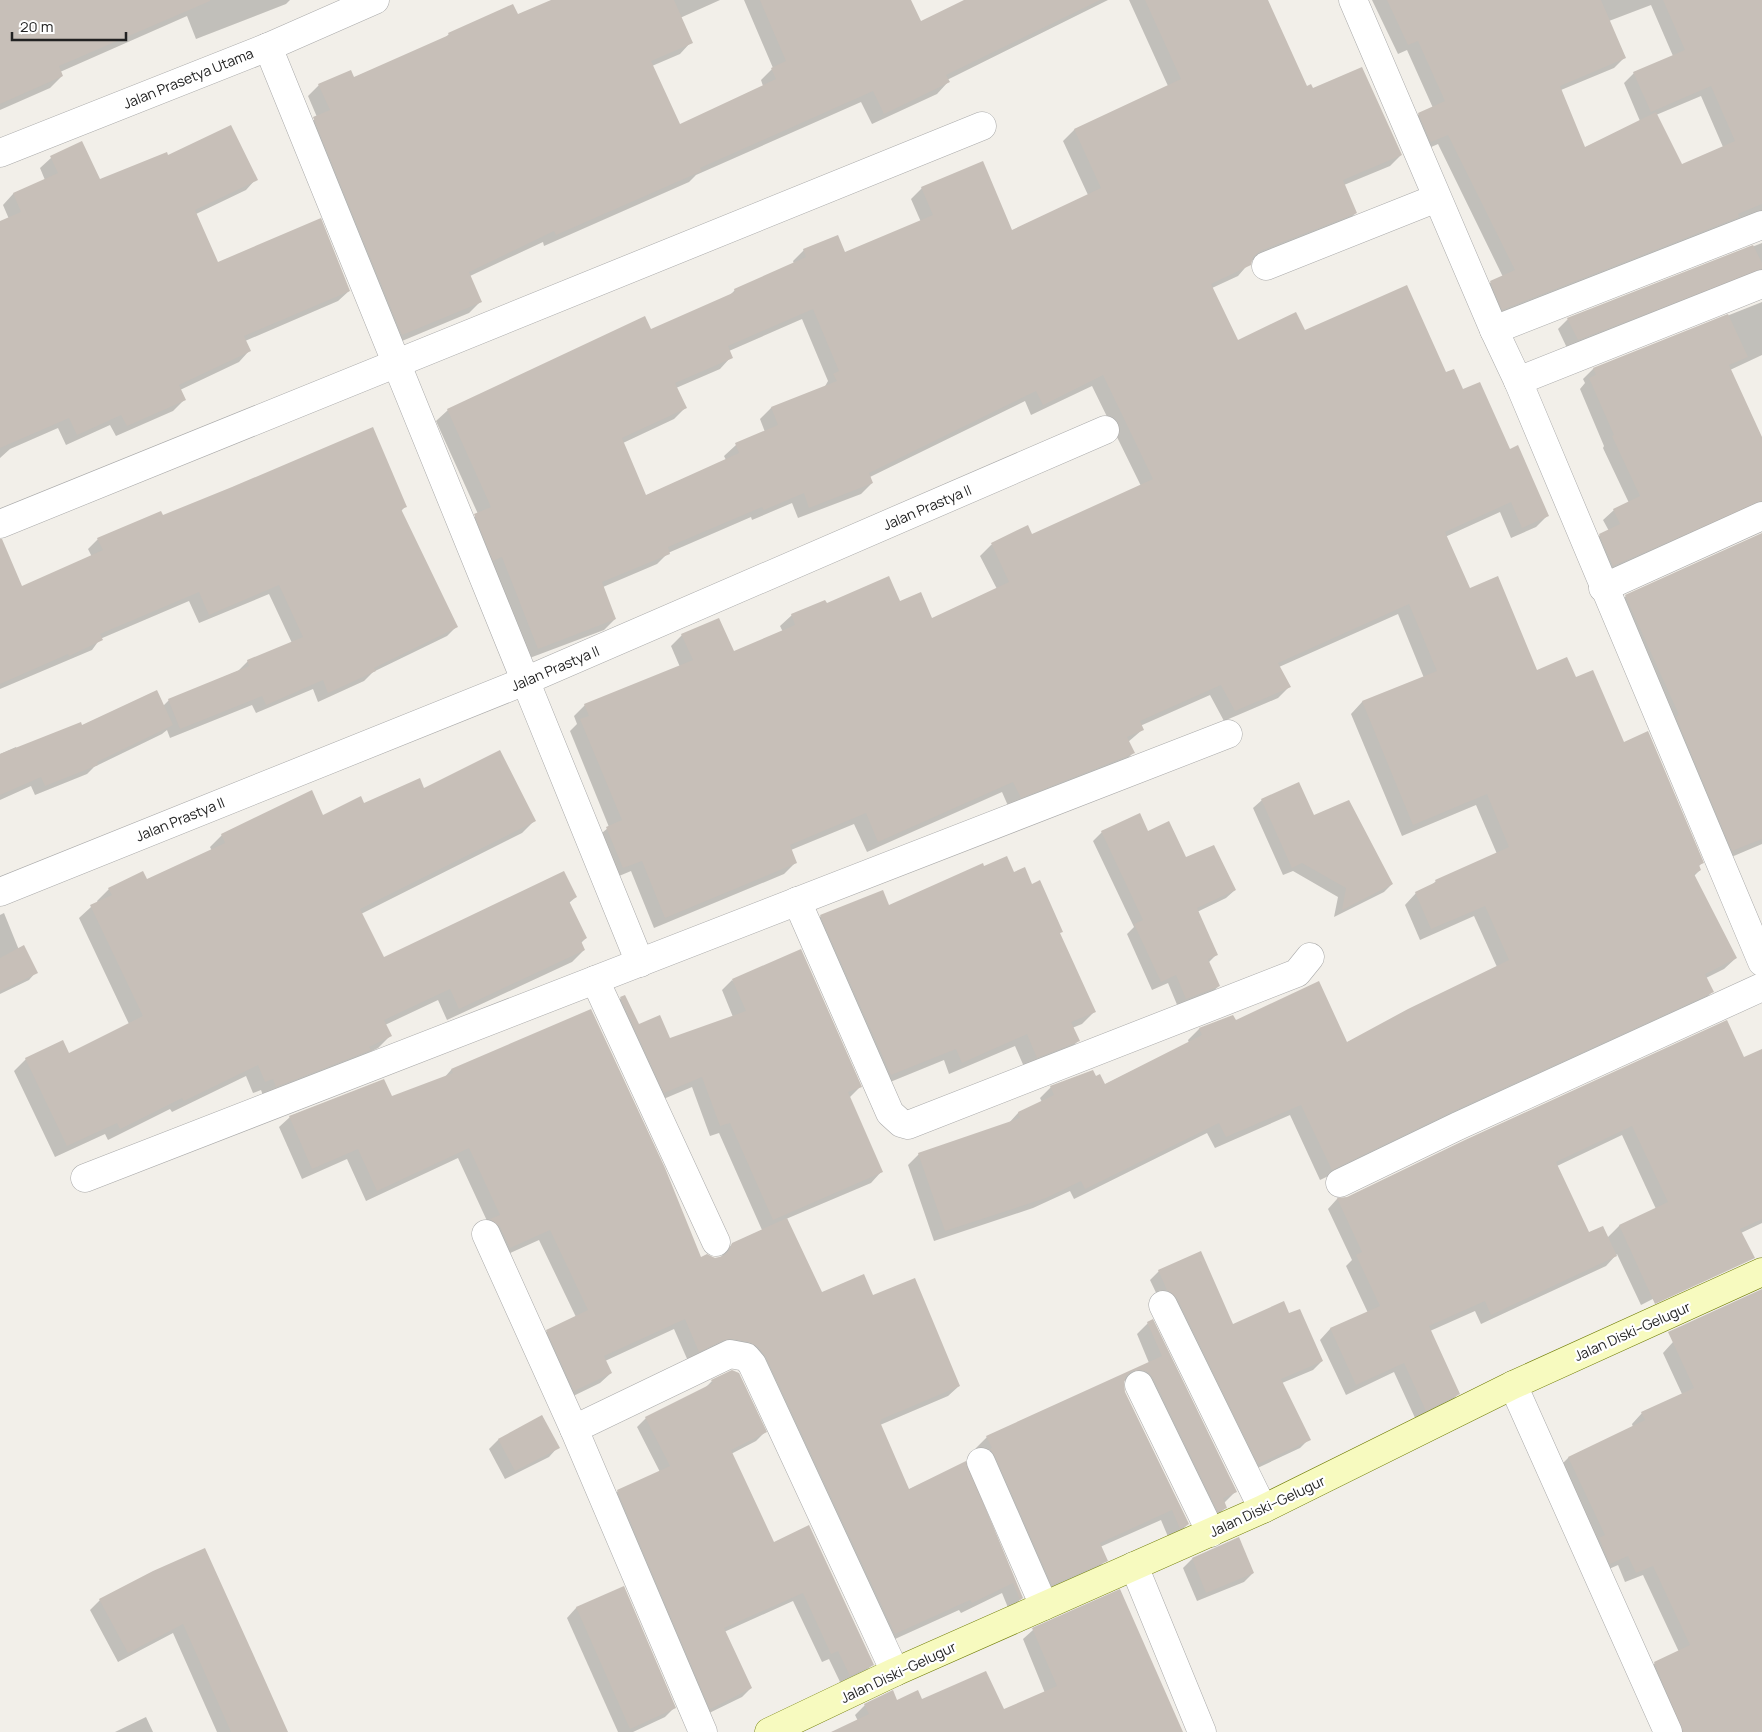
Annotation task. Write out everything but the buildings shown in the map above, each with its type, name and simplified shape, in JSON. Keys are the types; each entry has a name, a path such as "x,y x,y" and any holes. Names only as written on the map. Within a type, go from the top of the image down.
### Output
{"main road":[{"name":"Jalan Diski–Gelugur","path":"786,1728 895,1672 1263,1509 1513,1385 1762,1272"}],"street":[{"name":"Jalan Prasetya Utama","path":"0,153 268,46 375,0"},
{"path":"1353,0 1494,330 1518,381 1603,588 1762,962"},
{"path":"268,46 640,963"},
{"path":"0,524 982,126"},
{"path":"1266,266 1437,198"},
{"path":"1494,330 1762,225"},
{"path":"1518,381 1762,284"},
{"name":"Jalan Prastya II","path":"0,892 525,681 1104,430"},
{"path":"1603,588 1762,516"},
{"path":"86,1178 1228,734"},
{"path":"796,901 890,1113 901,1123 908,1125 1297,972 1310,957"},
{"path":"595,980 716,1242"},
{"path":"1340,1182 1762,987"},
{"path":"486,1234 574,1429 703,1732"},
{"path":"1163,1305 1263,1509"},
{"path":"574,1429 730,1354 746,1357 752,1364 895,1672"},
{"path":"1139,1385 1211,1532"},
{"path":"1513,1385 1668,1732"},
{"path":"981,1462 1044,1606"},
{"path":"1134,1566 1202,1732"}]}
